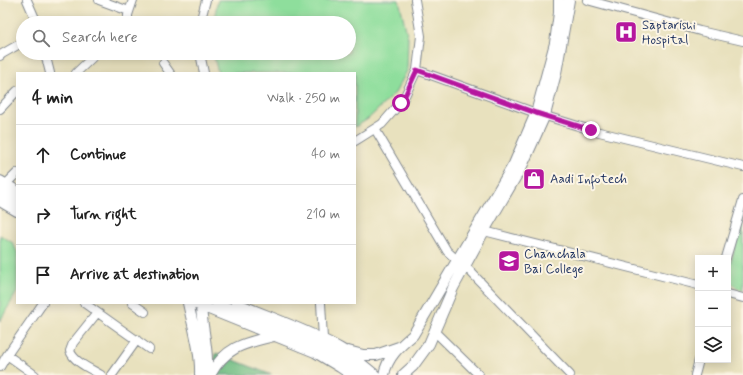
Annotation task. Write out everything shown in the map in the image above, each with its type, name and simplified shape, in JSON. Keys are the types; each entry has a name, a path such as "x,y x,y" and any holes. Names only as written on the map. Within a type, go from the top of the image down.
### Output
{"main road":[{"path":"541,114 555,43 559,13 559,0"},
{"path":"384,375 388,360 399,347 413,335 461,264 481,229 522,166 556,73 569,0"},
{"path":"2,185 16,191"},
{"path":"2,185 16,200"},
{"path":"0,201 16,210"},
{"path":"403,375 413,366 429,344 453,288 461,264"},
{"path":"188,304 200,366 200,375"},
{"path":"198,304 315,352 352,375"},
{"path":"198,304 207,359 206,375"},
{"path":"219,304 323,348 364,375"},
{"path":"238,304 323,339 360,362 375,375"},
{"path":"210,375 215,366 231,350 247,343 274,336"},
{"path":"342,350 363,355 376,355 399,347"},
{"path":"416,375 419,358"}],"street":[{"path":"27,0 34,16"},
{"path":"98,0 129,12"},
{"path":"129,16 133,0"},
{"path":"202,16 206,0"},
{"path":"587,0 700,31 743,41"},
{"path":"356,140 382,124 403,100 417,70 421,36 417,1"},
{"path":"0,56 16,46"},
{"path":"46,60 49,72"},
{"path":"77,72 90,60"},
{"path":"201,60 204,72"},
{"path":"163,63 169,72"},
{"path":"417,70 591,130 743,166"},
{"path":"0,109 16,92"},
{"path":"375,129 447,251 567,374"},
{"path":"2,185 16,174"},
{"path":"727,255 743,200"},
{"path":"481,229 695,284"},
{"path":"731,295 743,298"},
{"path":"0,367 7,354 42,304"},
{"path":"85,304 149,349"},
{"path":"133,304 145,312"},
{"path":"321,304 323,339"},
{"path":"97,313 72,343 70,351 71,355 76,360 101,375"},
{"path":"434,331 479,375"},
{"path":"112,375 138,340"},
{"path":"7,354 35,375"},
{"path":"695,375 698,363"}],"green space":[{"path":"218,0 399,0 408,38 407,71 395,93 368,119 356,126 356,72 218,72 215,60 356,60 356,16 215,16"},
{"path":"743,219 743,290 737,288 731,282 731,261"},
{"path":"0,235 13,243 16,250 16,294 0,321"},
{"path":"216,353 272,375 212,375"}],"place":[{"name":"Saptarishi Hospital","path":"626,32"},
{"name":"Aadi Infotech","path":"534,179"},
{"name":"Chanchala Bai College","path":"509,261"}],"route":[{"path":"401,103 417,70 536,113 591,130"}]}
